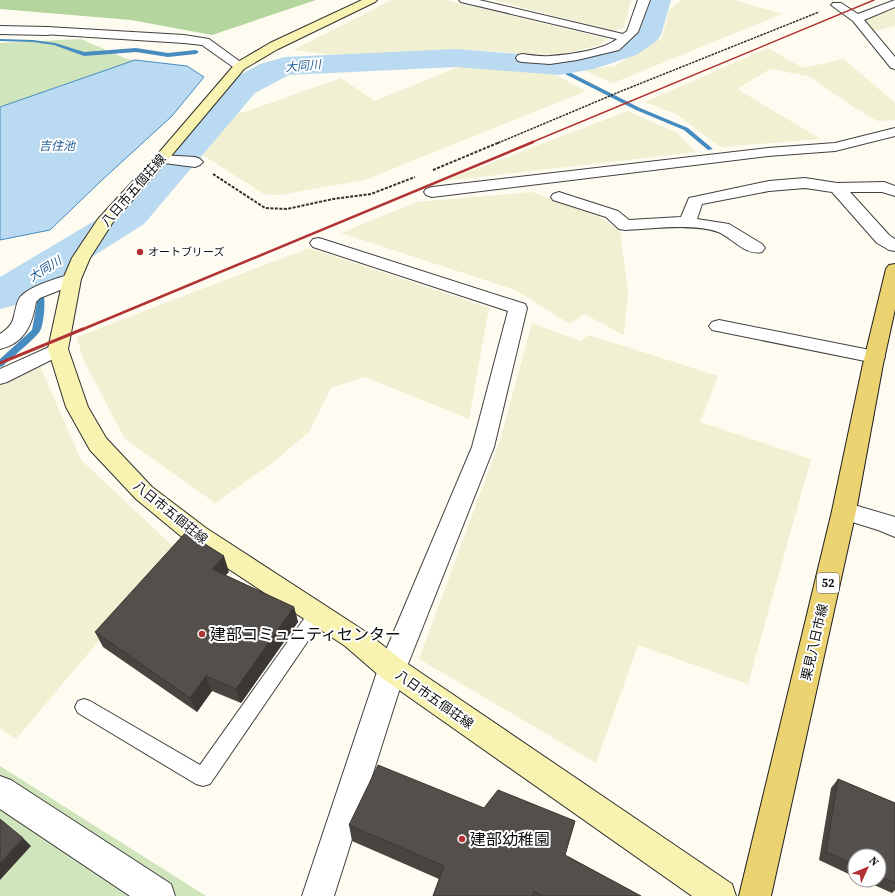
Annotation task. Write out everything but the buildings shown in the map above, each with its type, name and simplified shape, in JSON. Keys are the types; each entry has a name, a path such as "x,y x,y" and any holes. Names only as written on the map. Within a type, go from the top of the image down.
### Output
{"main road":[{"name":"八日市五個荘線","path":"371,0 274,46 240,66 106,219 77,269 58,349 77,407 98,444 144,493 197,535 354,638 392,669 720,896"},
{"name":"栗見八日市線","path":"755,896 844,511 875,357 895,269"}],"street":[{"path":"465,0 626,38"},
{"path":"522,58 550,60 578,56 615,47 632,32 644,0"},
{"path":"857,19 895,3"},
{"path":"837,5 857,19 895,65"},
{"path":"0,30 47,31 184,39 205,42 240,66"},
{"path":"432,192 768,152 835,147 895,132"},
{"path":"160,159 196,162"},
{"path":"688,222 695,201 769,186 805,184 837,188 884,187 895,191"},
{"path":"837,188 883,239 895,246"},
{"path":"559,197 612,214 625,225 688,222 723,228 756,248"},
{"path":"318,896 392,669 484,446 518,308 319,243"},
{"path":"0,343 17,332 24,319 27,300 34,294 77,269"},
{"path":"720,326 875,357"},
{"path":"0,377 58,349"},
{"path":"844,511 885,523 895,528"},
{"path":"0,791 159,896"}],"lane":[{"path":"84,707 203,777 317,614"}],"path":[{"path":"431,171 624,90 837,5"},
{"path":"196,162 265,208 287,209 372,194 417,176"}],"shaded area":[{"path":"392,0 446,0 608,39 601,44 578,51 551,55 469,50 334,55 293,50"},
{"path":"494,0 631,0 624,27 613,31"},
{"path":"682,0 735,0 782,14 613,83 583,70 614,66 662,38 669,10"},
{"path":"895,7 895,26 874,31 863,20"},
{"path":"768,48 803,68 844,59 895,103 895,120 877,121 808,76 770,69 737,89 821,139 720,147 676,114 645,102"},
{"path":"463,65 552,73 586,91 365,180 279,195 264,194 198,152 234,114 245,112 341,78 375,101"},
{"path":"628,111 677,133 696,152 444,181"},
{"path":"532,192 597,216 620,230 628,292 624,335 584,314 570,324 515,290 341,233 417,202"},
{"path":"309,248 489,308 469,419 365,377 331,388 309,432 272,463 215,503 125,439 83,359 77,337"},
{"path":"532,323 580,341 589,335 718,376 700,422 811,459 748,684 638,645 596,763 419,659 500,440"},
{"path":"40,366 81,460 176,549 16,739 0,728 0,386"}],"green space":[{"path":"0,0 316,0 212,35 131,20 0,9"},
{"path":"81,39 127,59 135,60 0,107 0,43"},
{"path":"0,766 206,896 0,896"}],"water":[{"name":"吉住池","path":"135,60 187,66 204,77 172,116 50,230 0,240 0,107"}],"waterway":[{"name":"大同川","path":"0,296 130,216 244,86 271,71 285,66 456,58 559,66 594,60 626,49 647,35 658,0"},
{"path":"0,40 33,41 55,44 84,54 136,50 168,55 196,52"},
{"path":"559,66 565,72 638,109 686,129 710,149"},
{"path":"0,364 36,331 41,303 40,293"}],"railway":[{"path":"530,143 874,0"},
{"path":"81,330 533,142"},
{"path":"0,363 83,329"}],"place":[{"name":"オートブリーズ","path":"140,252"},
{"name":"建部コミュニティセンター","path":"202,634"},
{"name":"建部幼稚園","path":"462,839"}]}
